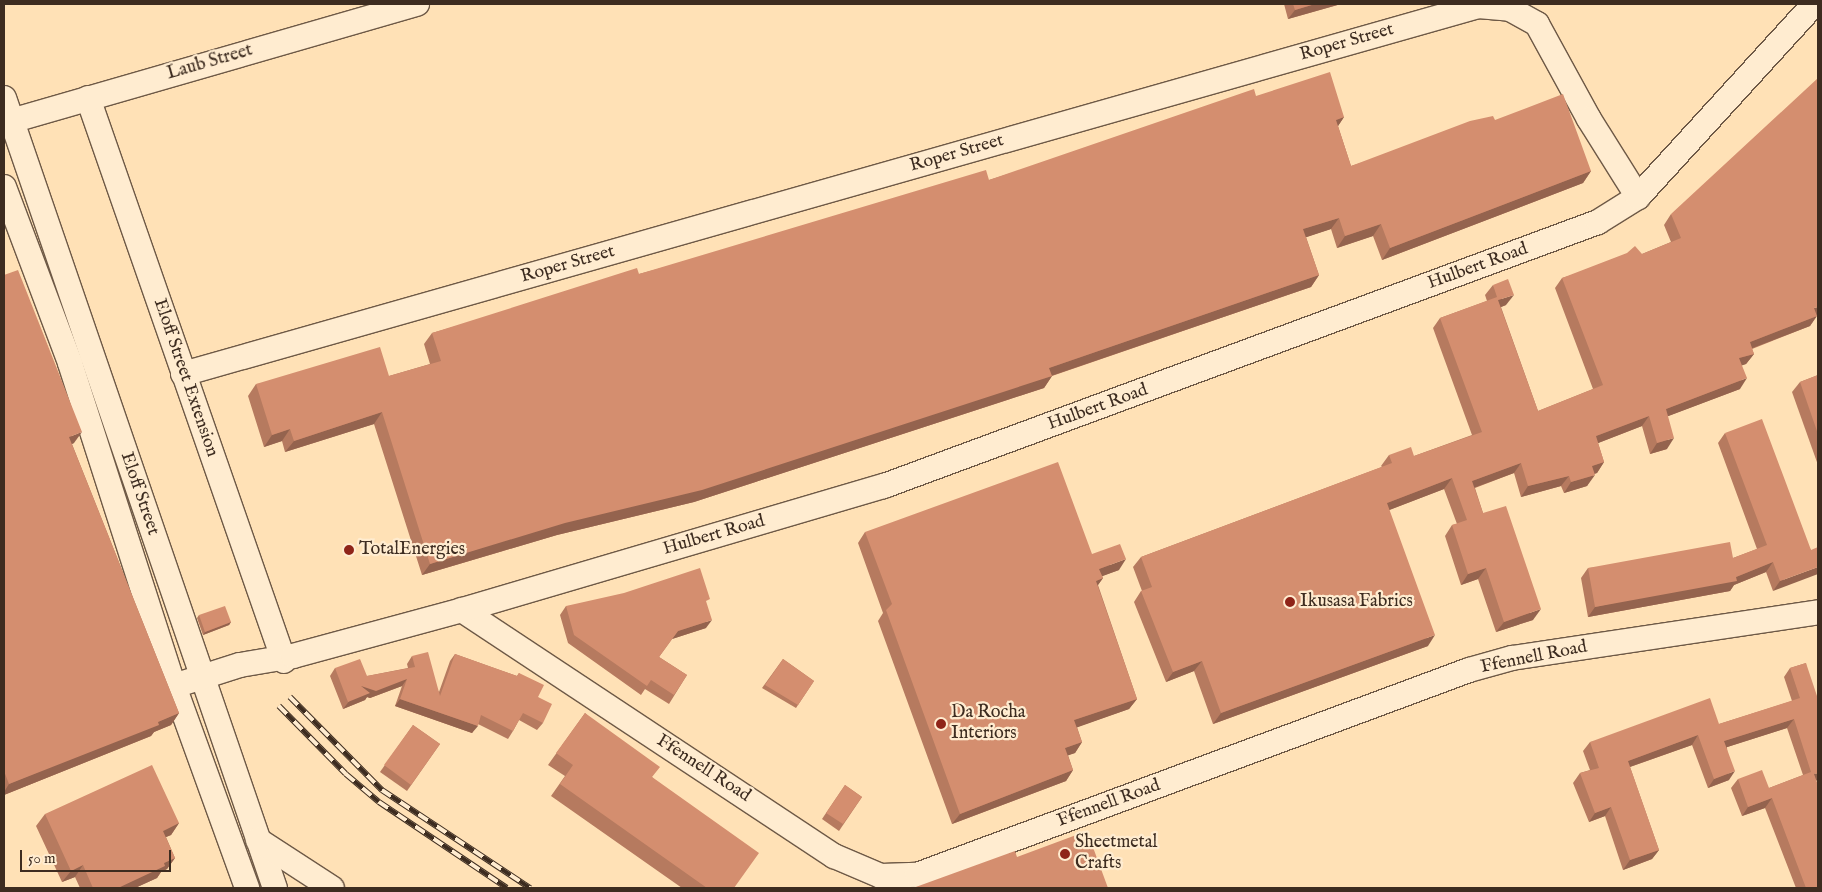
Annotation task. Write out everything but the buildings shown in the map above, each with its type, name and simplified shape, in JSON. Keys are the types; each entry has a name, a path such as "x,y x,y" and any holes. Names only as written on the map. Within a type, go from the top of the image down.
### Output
{"street":[{"name":"Laub Street","path":"8,122 418,4"},
{"name":"Hulbert Road","path":"176,693 204,683 240,665 287,658 462,610 884,486 1598,222 1638,198 1814,4"},
{"name":"Roper Street","path":"183,374 1478,6 1510,9 1537,24 1589,119 1638,198"},
{"name":"Eloff Street","path":"4,98 8,122 275,888"},
{"name":"Eloff Street Extension","path":"88,98 183,374 287,658"},
{"name":"Eloff Street","path":"4,187 70,363 176,693 247,888"},
{"path":"90,426 113,419"},
{"name":"Ffennell Road","path":"462,610 834,856 881,876 917,875 1459,674 1512,658 1818,612"},
{"path":"258,840 332,888"}],"railway":[{"path":"290,697 382,790 530,888"},
{"path":"279,706 346,774 379,802 507,888"}],"place":[{"name":"TotalEnergies","path":"349,550"},
{"name":"Ikusasa Fabrics","path":"1290,602"},
{"name":"Da Rocha Interiors","path":"941,724"},
{"name":"Sheetmetal Crafts","path":"1065,854"}]}
